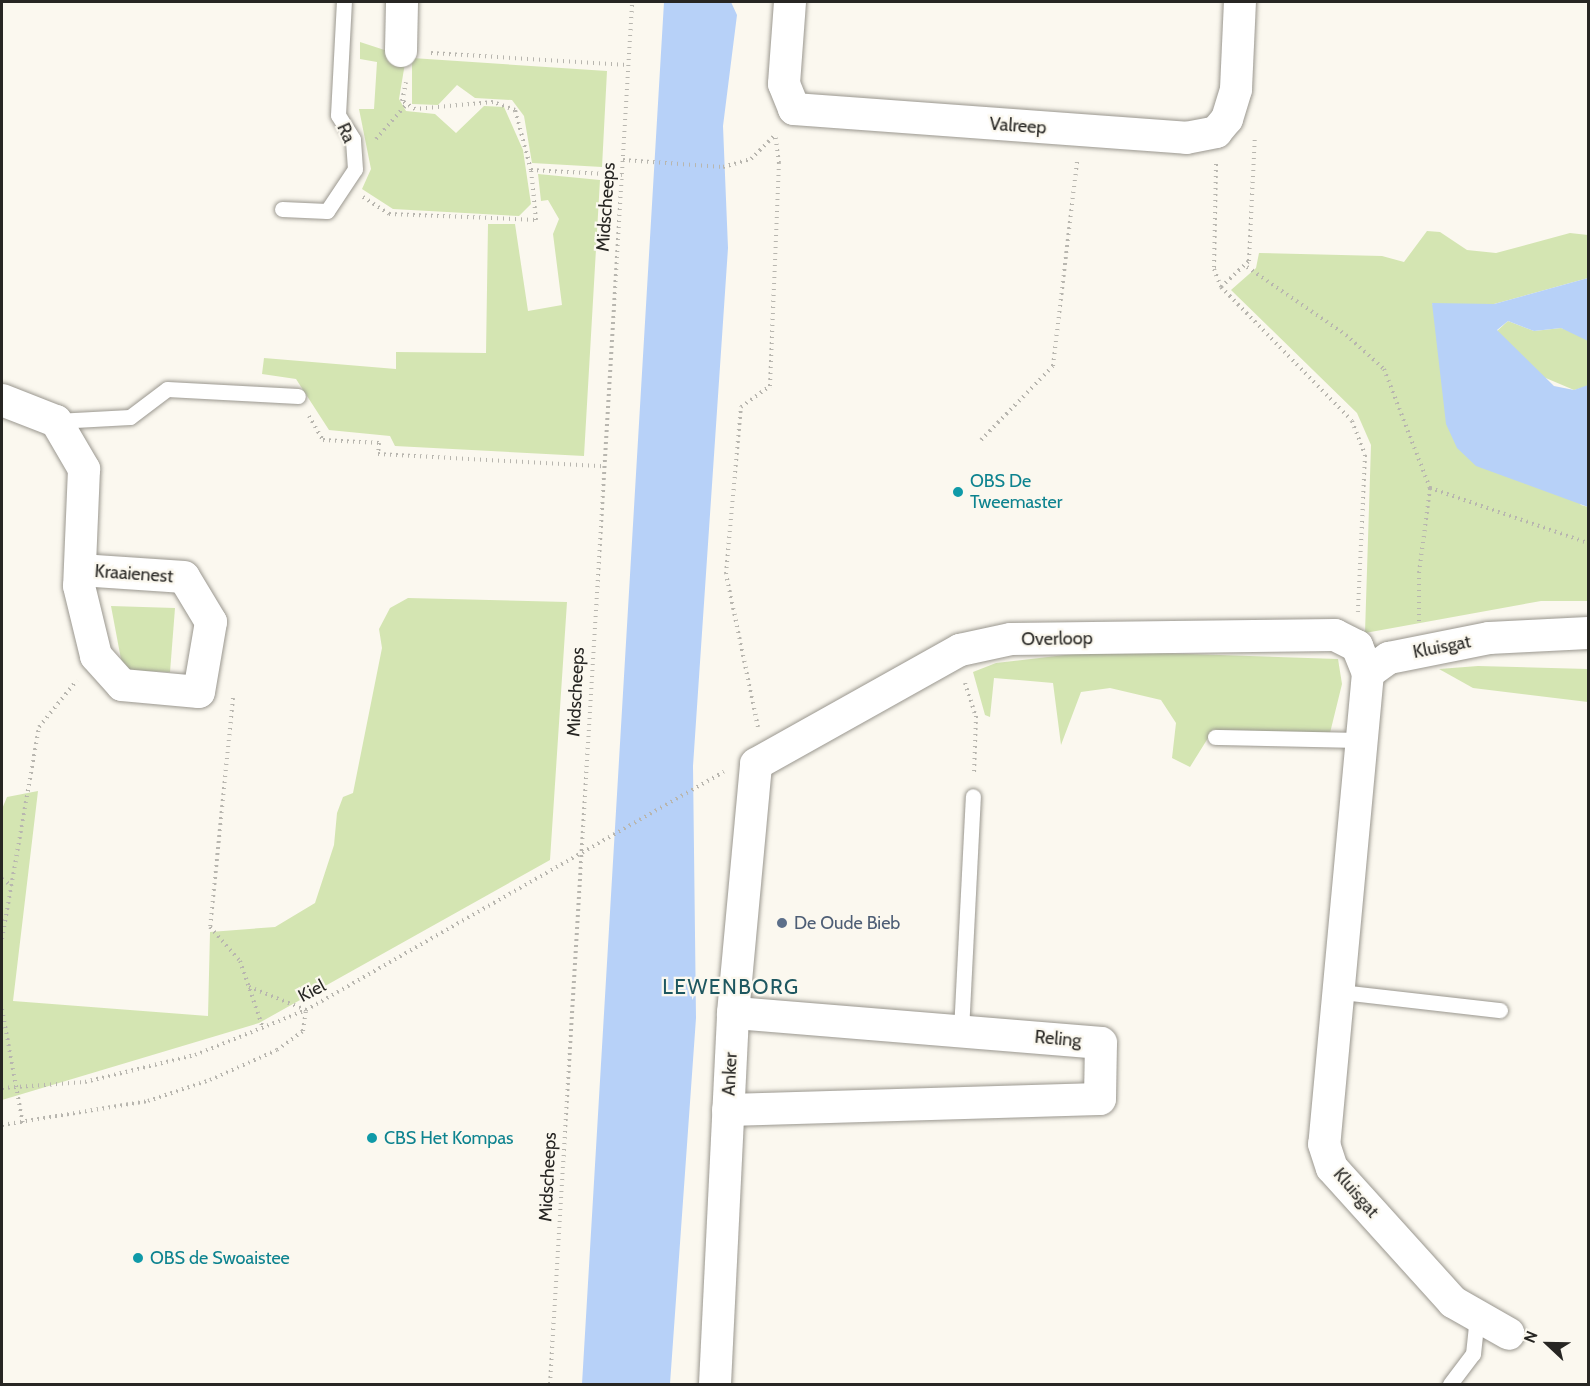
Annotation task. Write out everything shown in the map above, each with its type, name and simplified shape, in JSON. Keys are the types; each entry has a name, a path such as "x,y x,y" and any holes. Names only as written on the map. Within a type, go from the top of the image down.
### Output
{"street":[{"path":"402,2 405,51"},
{"path":"790,2 784,84 794,109"},
{"path":"1216,132 1227,119 1236,89 1240,2"},
{"name":"Valreep","path":"794,109 1186,138 1216,132"},
{"path":"2,400 56,421"},
{"name":"Kraaienest","path":"56,421 84,469 80,570 96,656"},
{"name":"Kraaienest","path":"80,570 184,578 211,622 199,692"},
{"name":"Kluisgat","path":"1509,1334 1477,1318 1453,1302 1332,1168 1324,1144 1341,992 1363,740 1363,659 1389,658 1489,638 1588,633"},
{"name":"Overloop","path":"760,760 960,650 1011,639 1335,634 1363,659"},
{"path":"96,656 122,686 199,692"},
{"name":"Anker","path":"715,1384 733,1014 760,760"},
{"name":"Reling","path":"728,1110 1100,1099 1101,1043 733,1014"}],"lane":[{"name":"Ra","path":"282,209 327,211 355,169 353,148 338,115 344,2"},
{"path":"56,421 130,417 167,389 298,396"},
{"path":"1215,737 1363,740"},
{"path":"961,1031 973,796"},
{"path":"1341,992 1500,1010"},
{"path":"1450,1384 1473,1354 1477,1318"}],"path":[{"name":"Midscheeps","path":"550,1384 632,2"},
{"path":"353,148 388,131 405,106 405,51 628,65"},
{"path":"346,185 389,214 536,220 531,170 521,117 505,102 443,110 405,106"},
{"path":"623,160 723,167 751,159 775,135 794,109"},
{"path":"1221,287 1247,267 1255,127"},
{"path":"981,440 1053,366 1080,130"},
{"path":"1216,132 1214,269 1221,287 1352,421 1365,455 1363,659"},
{"path":"760,760 726,574 741,406 770,386 779,163 775,135"},
{"path":"531,170 622,175"},
{"path":"1247,267 1367,351 1384,369 1430,488 1419,573 1423,650"},
{"path":"298,396 323,440 379,443 378,454 603,466"},
{"path":"1430,488 1588,543"},
{"path":"960,650 976,716 973,796"},
{"path":"2,939 39,727 96,656"},
{"path":"199,692 233,692 210,927 240,961 263,1029"},
{"name":"Kiel","path":"2,1088 85,1082 195,1055 263,1029 306,1010 608,842 718,773"},
{"path":"2,879 12,886"},
{"path":"2,1125 23,1124 148,1101 210,1080 277,1050 303,1031 306,1010 247,986"},
{"path":"2,1009 19,1087 23,1124"}],"green space":[{"path":"360,42 406,57 399,99 406,111 435,114 456,133 484,106 504,107 523,150 531,204 519,216 393,209 362,189 371,169 359,109 374,109 377,62 360,59"},
{"path":"412,58 607,71 602,167 532,163 524,116 512,100 475,98 457,85 438,105 412,104"},
{"path":"538,174 600,180 584,456 395,446 390,436 329,430 296,379 262,374 264,358 396,369 396,352 486,353 488,224 515,224 528,311 562,305 553,234 559,219 548,200 541,201"},
{"path":"1427,231 1440,232 1467,250 1496,253 1570,233 1588,235 1588,278 1494,304 1432,304 1581,505 1588,507 1588,601 1541,601 1365,633 1371,445 1357,413 1231,290 1256,268 1259,253 1382,256 1404,262"},
{"path":"1508,321 1534,331 1561,328 1583,335 1588,341 1588,386 1574,390 1541,376 1497,331"},
{"path":"408,598 567,602 550,860 259,1023 2,1100 2,809 7,797 38,791 13,1001 208,1016 210,932 275,927 315,903 334,845 337,813 343,797 353,793 382,648 379,629 390,608"},
{"path":"111,606 175,608 170,672 123,670"},
{"path":"1099,651 1338,659 1342,684 1330,733 1213,730 1190,767 1172,758 1176,723 1161,700 1110,688 1081,692 1061,745 1053,683 994,678 990,717 985,715 973,672 996,663"},
{"path":"1478,666 1588,669 1588,702 1473,688 1439,669"}],"water":[{"path":"664,2 731,2 737,15 723,126 728,248 693,766 696,1018 670,1384 582,1384"},
{"path":"1588,278 1588,341 1561,328 1534,331 1508,321 1497,330 1554,386 1574,390 1588,385 1588,507 1476,466 1457,448 1446,424 1432,303 1494,304"}],"place":[{"name":"OBS De Tweemaster","path":"958,492"},
{"name":"De Oude Bieb","path":"782,923"},
{"name":"CBS Het Kompas","path":"372,1138"},
{"name":"OBS de Swoaistee","path":"138,1258"}],"district":[{"name":"LEWENBORG","path":"731,987"}]}
